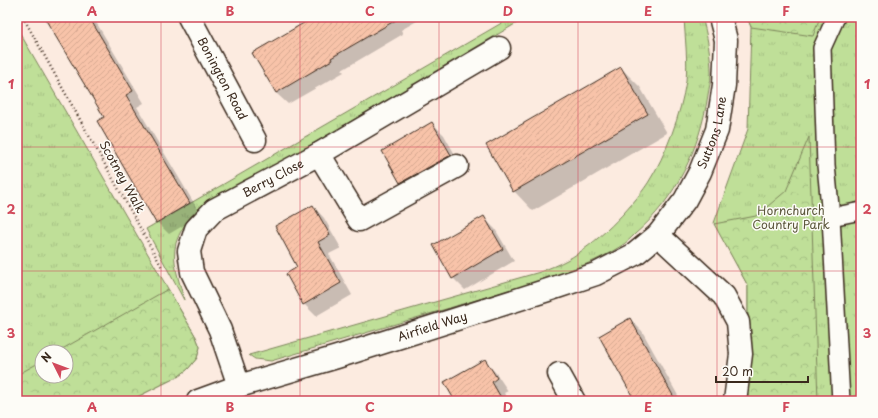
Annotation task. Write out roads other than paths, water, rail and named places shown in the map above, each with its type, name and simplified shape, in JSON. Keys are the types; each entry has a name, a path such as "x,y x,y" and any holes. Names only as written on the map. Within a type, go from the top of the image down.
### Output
{"street":[{"name":"Bonington Road","path":"189,17 255,140"},
{"name":"Suttons Lane","path":"658,235 685,200 700,172 717,130 724,85 726,40 720,17"},
{"name":"Berry Close","path":"239,386 220,330 192,272 189,251 196,229 214,210 319,154 499,48"},
{"path":"319,154 359,220 457,166"},
{"name":"Airfield Way","path":"198,401 239,386 596,274 634,254 658,235"},
{"path":"658,235 724,296 738,322 742,354 735,401"},
{"path":"559,374 574,401"}],"lane":[{"path":"836,17 822,48 826,165 831,217 841,401"},
{"path":"831,217 861,211"}],"park label":[{"name":"Hornchurch Country Park","path":"791,218"}]}
